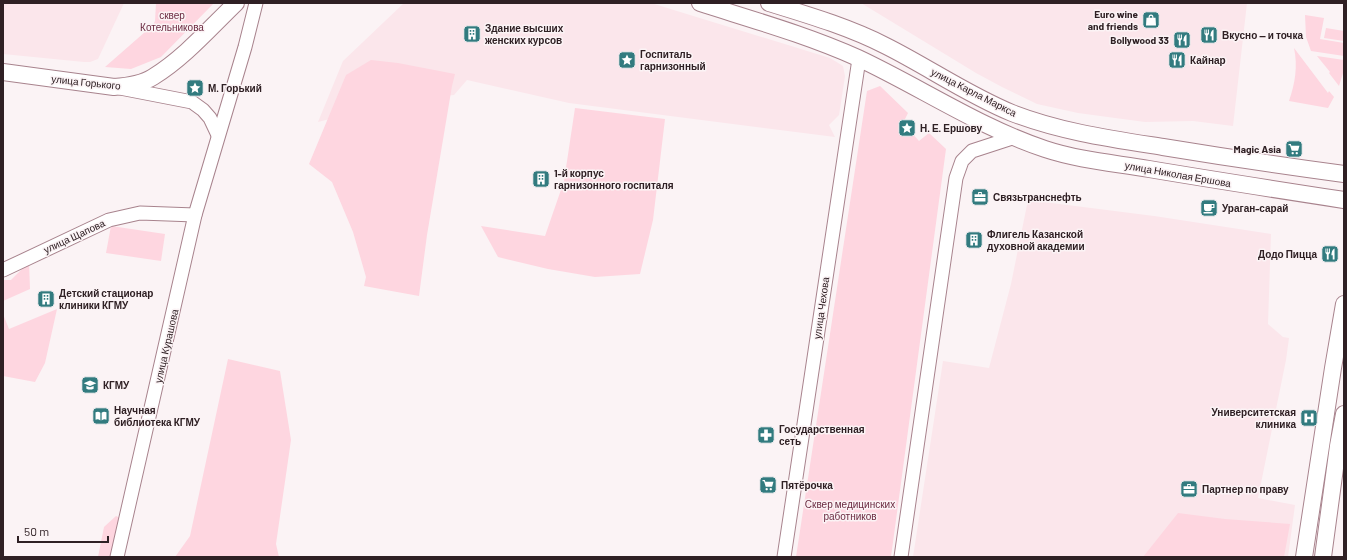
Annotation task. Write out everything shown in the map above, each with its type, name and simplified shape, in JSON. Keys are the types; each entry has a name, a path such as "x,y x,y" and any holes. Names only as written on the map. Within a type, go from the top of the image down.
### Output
{"main road":[{"name":"улица Горького","path":"3,72 114,87 126,86 152,78 182,56 236,3"},
{"path":"700,3 818,41 859,59 963,113 1015,137"},
{"name":"улица Карла Маркса","path":"769,3 820,19 885,45 983,99 1044,124 1092,135 1284,166 1344,174"},
{"name":"улица Николая Ершова","path":"1015,137 1045,149 1083,158 1233,184 1344,200"},
{"path":"1304,557 1344,304"},
{"path":"1323,557 1338,446 1344,414"}],"street":[{"name":"улица Курашова","path":"117,557 195,215 245,47 256,3"},
{"name":"улица Чехова","path":"784,557 859,59"},
{"path":"114,87 192,102 203,110 210,118 218,135"},
{"path":"901,557 956,178 962,161 972,151 1015,137"},
{"name":"улица Щапова","path":"3,270 109,220 140,213 195,215"}],"shaded area":[{"path":"3,3 124,3 98,59 90,62 84,62 3,54"},
{"path":"404,3 651,3 830,58 843,66 845,76 839,115 829,125 835,137 569,103 467,80 454,95 403,100 318,122 343,61"},
{"path":"861,3 1247,3 1233,126 1193,121 1145,122 1078,113 1037,104 976,73"},
{"path":"1028,200 1154,216 1271,234 1268,324 1283,337 1289,338 1286,360 1258,498 1295,505 1288,557 913,557 943,361 989,368 1011,284"}],"green space":[{"name":"сквер Котельникова","path":"156,3 214,3 161,57 131,69 105,67 153,25 155,21"},
{"path":"1305,15 1324,18 1320,39 1344,43 1344,56 1311,51 1306,37"},
{"path":"1326,28 1344,31 1344,41 1324,38"},
{"path":"1294,48 1328,93 1329,91 1334,97 1328,108 1289,101 1295,75 1296,61"},
{"path":"1317,56 1344,60 1344,70 1339,86 1329,73 1330,72"},
{"path":"371,60 398,63 455,74 427,235 419,296 364,286 366,277 353,232 332,182 309,164 346,75"},
{"name":"Сквер медицинских работников","path":"880,86 908,113 903,123 919,141 929,133 946,149 891,557 796,557 867,91"},
{"path":"575,108 665,119 653,220 640,274 595,277 548,269 498,257 481,226 545,236 564,181"},
{"path":"111,226 165,234 161,261 106,253"},
{"path":"29,262 30,289 3,301 3,280 11,280"},
{"path":"57,309 45,363 35,382 3,376 3,314 9,329"},
{"path":"228,359 280,371 291,440 276,544 279,557 175,557 190,536"},
{"path":"1178,513 1225,519 1290,524 1284,557 1143,557"},
{"path":"116,516 128,522 117,557 98,557 104,527"}],"place":[{"name":"Euro wine and friends","path":"1151,20"},
{"name":"Здание высших женских курсов","path":"472,34"},
{"name":"Вкусно — и точка","path":"1209,35"},
{"name":"Bollywood 33","path":"1182,40"},
{"name":"Госпиталь гарнизонный","path":"627,60"},
{"name":"Кайнар","path":"1177,60"},
{"name":"М. Горький","path":"195,88"},
{"name":"Н. Е. Ершову","path":"907,128"},
{"name":"Magic Asia","path":"1294,149"},
{"name":"1-й корпус гарнизонного госпиталя","path":"541,179"},
{"name":"Связьтранснефть","path":"980,197"},
{"name":"Ураган-сарай","path":"1209,208"},
{"name":"Флигель Казанской духовной академии","path":"974,240"},
{"name":"Додо Пицца","path":"1330,254"},
{"name":"Детский стационар клиники КГМУ","path":"46,299"},
{"name":"КГМУ","path":"90,385"},
{"name":"Научная библиотека КГМУ","path":"101,416"},
{"name":"Университетская клиника","path":"1309,418"},
{"name":"Государственная сеть","path":"766,435"},
{"name":"Пятёрочка","path":"768,485"},
{"name":"Партнер по праву","path":"1189,489"}]}
